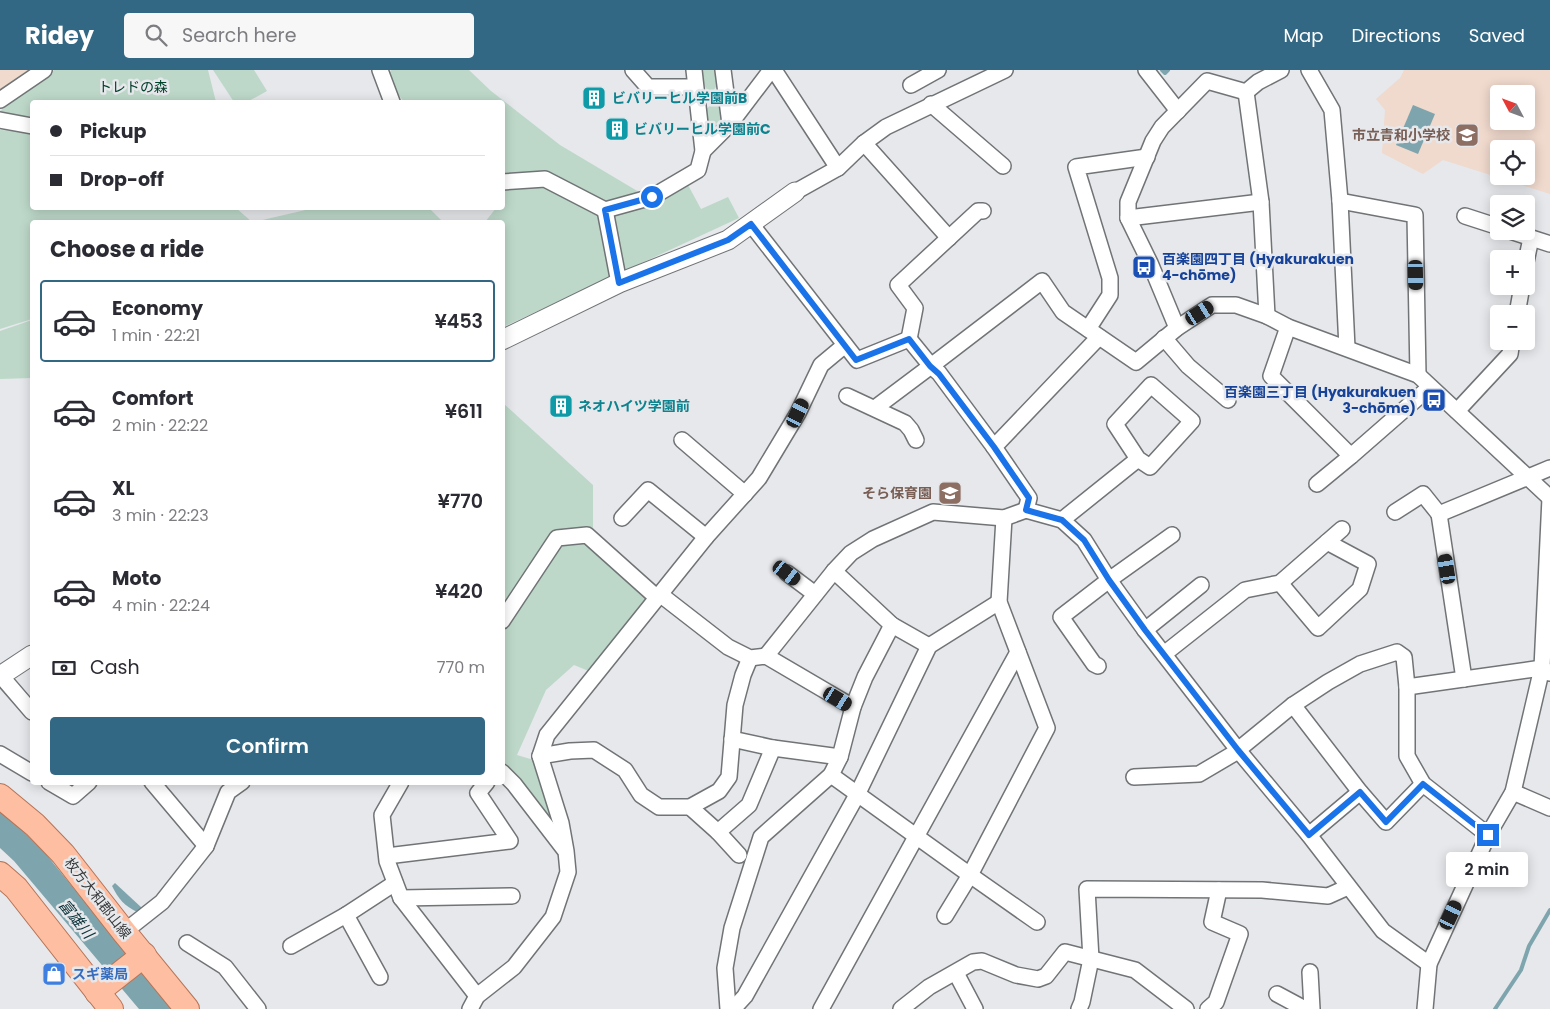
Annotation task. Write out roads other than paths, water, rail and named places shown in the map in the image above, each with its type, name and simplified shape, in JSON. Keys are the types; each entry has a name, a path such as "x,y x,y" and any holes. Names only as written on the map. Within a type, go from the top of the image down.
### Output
{"main road":[{"name":"枚方大和郡山線","path":"0,796 35,825 63,854 187,1009"},
{"path":"0,874 16,888 104,1001 144,956"}],"street":[{"path":"0,100 44,70"},
{"path":"380,70 391,100"},
{"path":"633,70 648,87 695,87"},
{"path":"505,182 545,179 605,210 652,197 698,170 703,151 694,70"},
{"path":"723,70 730,124"},
{"path":"703,151 730,124 772,70 838,168"},
{"path":"911,85 938,70"},
{"path":"505,339 619,283 728,240 795,192 838,168 864,143 886,127 1005,70"},
{"path":"1146,70 1178,111"},
{"path":"1246,92 1258,82 1281,70"},
{"path":"1309,70 1332,110 1340,201 1347,348"},
{"path":"1177,328 1150,263 1128,218 1128,202 1154,141 1162,127 1207,81 1246,92"},
{"path":"1246,92 1262,202 1267,316"},
{"path":"932,104 1003,166"},
{"path":"0,120 30,126"},
{"path":"864,143 949,238"},
{"path":"994,447 1093,333 1110,295 1110,278 1076,166 1147,157"},
{"path":"1340,201 1415,215 1418,375"},
{"path":"1128,218 1262,202"},
{"path":"605,210 619,283"},
{"path":"983,211 978,211 898,285 915,308 909,339 930,366 939,374 994,447 1029,498 1026,510"},
{"path":"1465,216 1490,224"},
{"path":"751,224 856,360 909,339"},
{"path":"1535,239 1550,244"},
{"path":"875,408 1042,281 1063,312 1136,362 1177,328 1212,305 1236,305 1267,316 1288,327 1418,375 1550,498 1546,671 1513,792 1488,835 1429,964 1425,1009"},
{"path":"1288,327 1271,376 1351,456"},
{"path":"1164,338 1188,366 1228,400"},
{"path":"399,785 382,815 387,856 400,898 474,1002 514,967 553,917 568,872 561,823 540,756 547,735 706,538 759,478 798,413 821,365 845,345"},
{"path":"1457,411 1510,354 1511,350"},
{"path":"1151,385 1192,421 1150,467 1138,459 1115,424 1151,385"},
{"path":"1317,484 1430,387"},
{"path":"848,396 905,422 916,440"},
{"path":"682,440 745,494"},
{"path":"1062,520 1138,459"},
{"path":"1439,514 1550,468"},
{"path":"622,518 648,490 706,538"},
{"path":"1395,512 1423,494 1439,514 1464,679"},
{"path":"766,656 834,571 851,553 873,539 933,512 1004,518 1026,510 1062,520 1084,540 1109,580 1145,630 1383,931 1429,964"},
{"path":"945,916 970,875 1047,728 999,602 1004,518"},
{"path":"1164,654 1245,590 1280,583 1342,529"},
{"path":"505,616 557,538 587,535 654,595 661,595 728,647 750,658 766,656 853,708"},
{"path":"1098,666 1094,664 1061,617 1172,535"},
{"path":"1280,583 1318,628 1360,590 1368,564 1327,542"},
{"path":"834,571 892,625 929,646"},
{"path":"787,573 815,594"},
{"path":"1145,630 1201,585"},
{"path":"733,1009 745,996 857,795 929,646 999,602"},
{"path":"728,1009 725,968 732,928 761,837 831,775 840,758 853,708 865,677 892,625"},
{"path":"821,1009 1018,652"},
{"path":"1134,777 1200,774 1238,750 1293,705 1360,664 1398,652 1404,657 1407,686 1407,756 1423,784 1488,835"},
{"path":"30,655 0,676 30,710"},
{"path":"540,756 570,751 594,750 625,770 641,794 659,807 690,808 719,791 729,777 735,705 750,658"},
{"path":"1407,686 1546,671"},
{"path":"1293,705 1360,792 1386,822 1423,784"},
{"path":"732,739 773,748 840,758"},
{"path":"718,832 749,806 773,748"},
{"path":"0,754 30,772"},
{"path":"505,775 566,851"},
{"path":"831,775 1037,922"},
{"path":"54,785 74,796 86,785"},
{"path":"155,785 206,846"},
{"path":"124,932 162,902 206,846 228,792 238,785"},
{"path":"387,856 510,841 478,793 485,785"},
{"path":"1309,835 1360,792"},
{"path":"1513,792 1550,808"},
{"path":"690,808 718,832 739,855"},
{"path":"291,946 346,915 395,883"},
{"path":"1079,1009 1091,959 1087,889 1262,890 1328,896 1348,888"},
{"path":"1208,1009 1216,1002 1240,934 1212,922 1219,890"},
{"path":"400,898 512,896"},
{"path":"346,915 380,977"},
{"path":"187,943 225,967 258,1009"},
{"path":"900,1009 929,987 973,962 982,961 1016,974 1038,979 1046,976 1065,952 1135,970 1186,1009"},
{"path":"1310,972 1312,1009"},
{"path":"956,973 975,1009"},
{"path":"1277,994 1305,1009"}],"water":[{"path":"1413,105 1435,114 1418,154 1396,145"},
{"name":"富雄川","path":"0,811 12,820 45,853 172,1009 139,1009 14,861 0,848"},
{"path":"115,883 142,908 137,912 125,904 112,886"}],"waterway":[{"path":"1162,70 1165,73 1168,70"},
{"path":"1495,1009 1521,970 1529,946 1550,910"}],"place":[{"name":"ビバリーヒル学園前B","path":"594,98"},
{"name":"ビバリーヒル学園前C","path":"617,129"},
{"name":"市立青和小学校","path":"1467,135"},
{"name":"百楽園四丁目 (Hyakurakuen 4-chōme)","path":"1144,267"},
{"name":"百楽園三丁目 (Hyakurakuen 3-chōme)","path":"1434,400"},
{"name":"ネオハイツ学園前","path":"561,406"},
{"name":"そら保育園","path":"950,493"},
{"name":"スギ薬局","path":"54,974"}],"park label":[{"name":"トレドの森","path":"133,87"}]}
